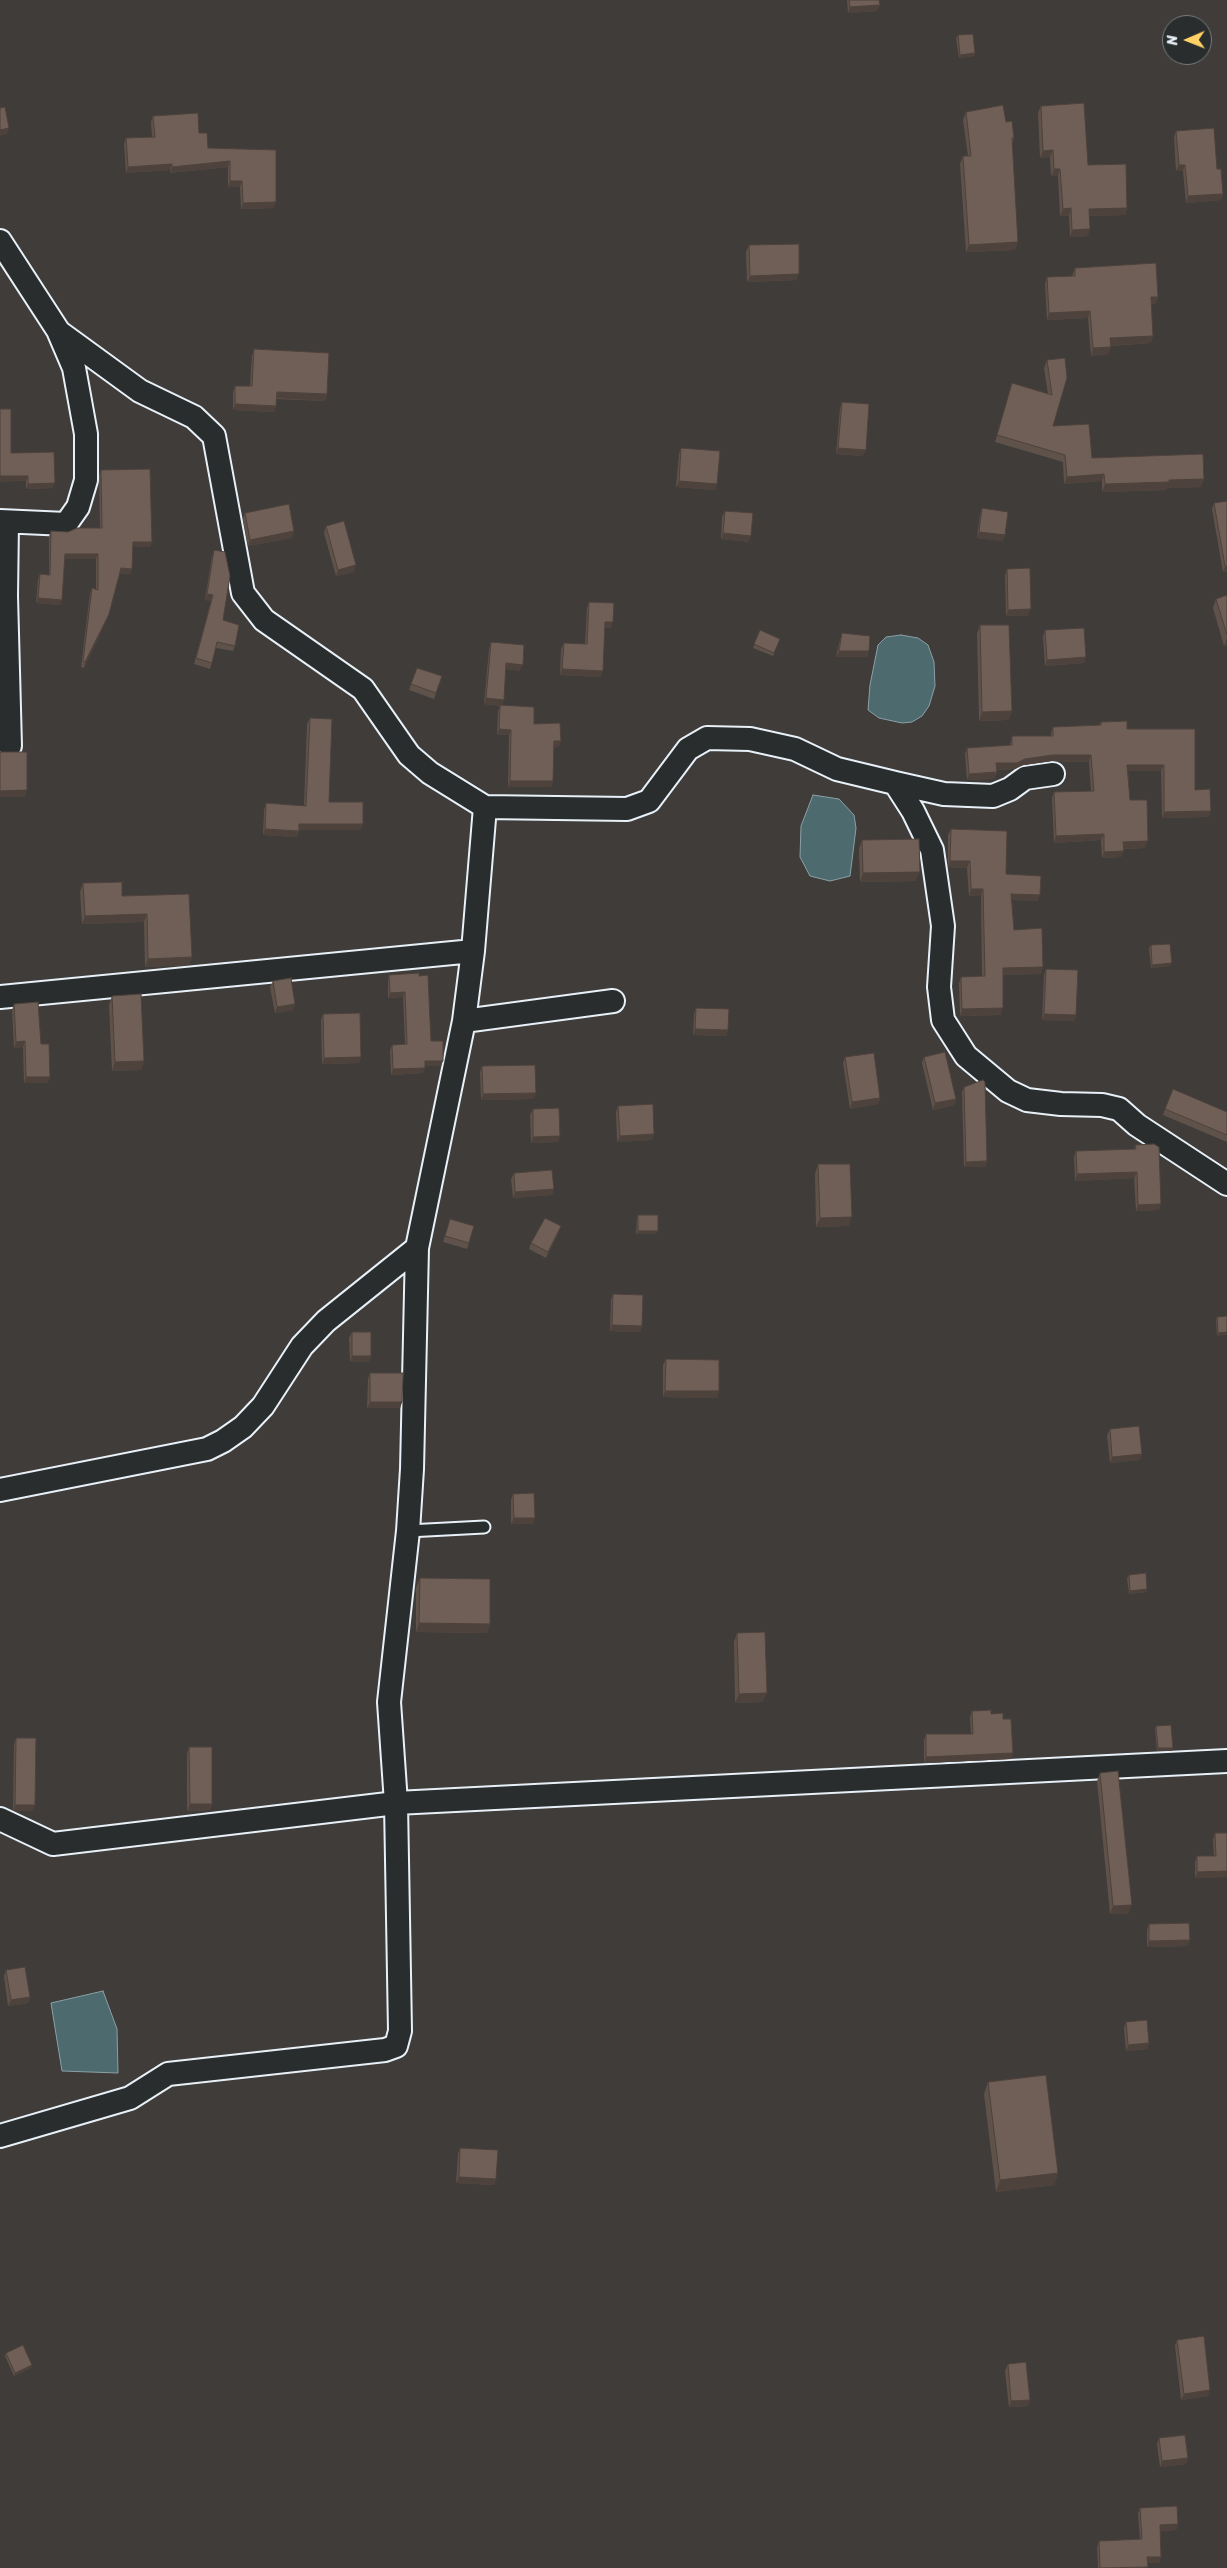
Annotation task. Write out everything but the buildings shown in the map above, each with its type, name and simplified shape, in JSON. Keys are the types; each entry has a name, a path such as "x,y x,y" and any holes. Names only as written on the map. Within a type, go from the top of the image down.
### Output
{"street":[{"path":"0,241 59,332 74,368 86,434 86,480 78,507 66,524 3,521 10,746"},
{"path":"59,332 140,391 194,417 214,436 244,593 264,620 363,689 408,755 430,773 484,806 627,809 649,801 688,749 707,738 750,739 795,750 837,769 944,794 993,796 1010,789 1025,778 1053,774"},
{"path":"895,783 913,812 932,850 942,926 939,987 944,1020 966,1056 1008,1091 1028,1100 1060,1104 1102,1104 1119,1109 1137,1124 1227,1184"},
{"path":"0,2136 130,2098 168,2074 385,2050 396,2046 400,2031 396,1803 389,1702 408,1531 412,1469 417,1248 464,1022 474,951 484,806"},
{"path":"0,997 474,951"},
{"path":"464,1022 613,1001"},
{"path":"0,1490 207,1449 223,1441 243,1427 263,1406 302,1346 326,1320 417,1248"},
{"path":"0,1818 53,1844 396,1803 1227,1761"}],"lane":[{"path":"408,1531 484,1527"}],"water":[{"path":"901,635 918,638 928,645 934,662 935,686 929,706 922,716 912,722 902,723 879,718 868,710 870,685 878,645 886,637"},
{"path":"813,795 839,799 854,815 856,828 850,876 830,881 810,876 800,857 801,826"},
{"path":"103,1991 117,2029 118,2073 62,2071 51,2003"}]}
